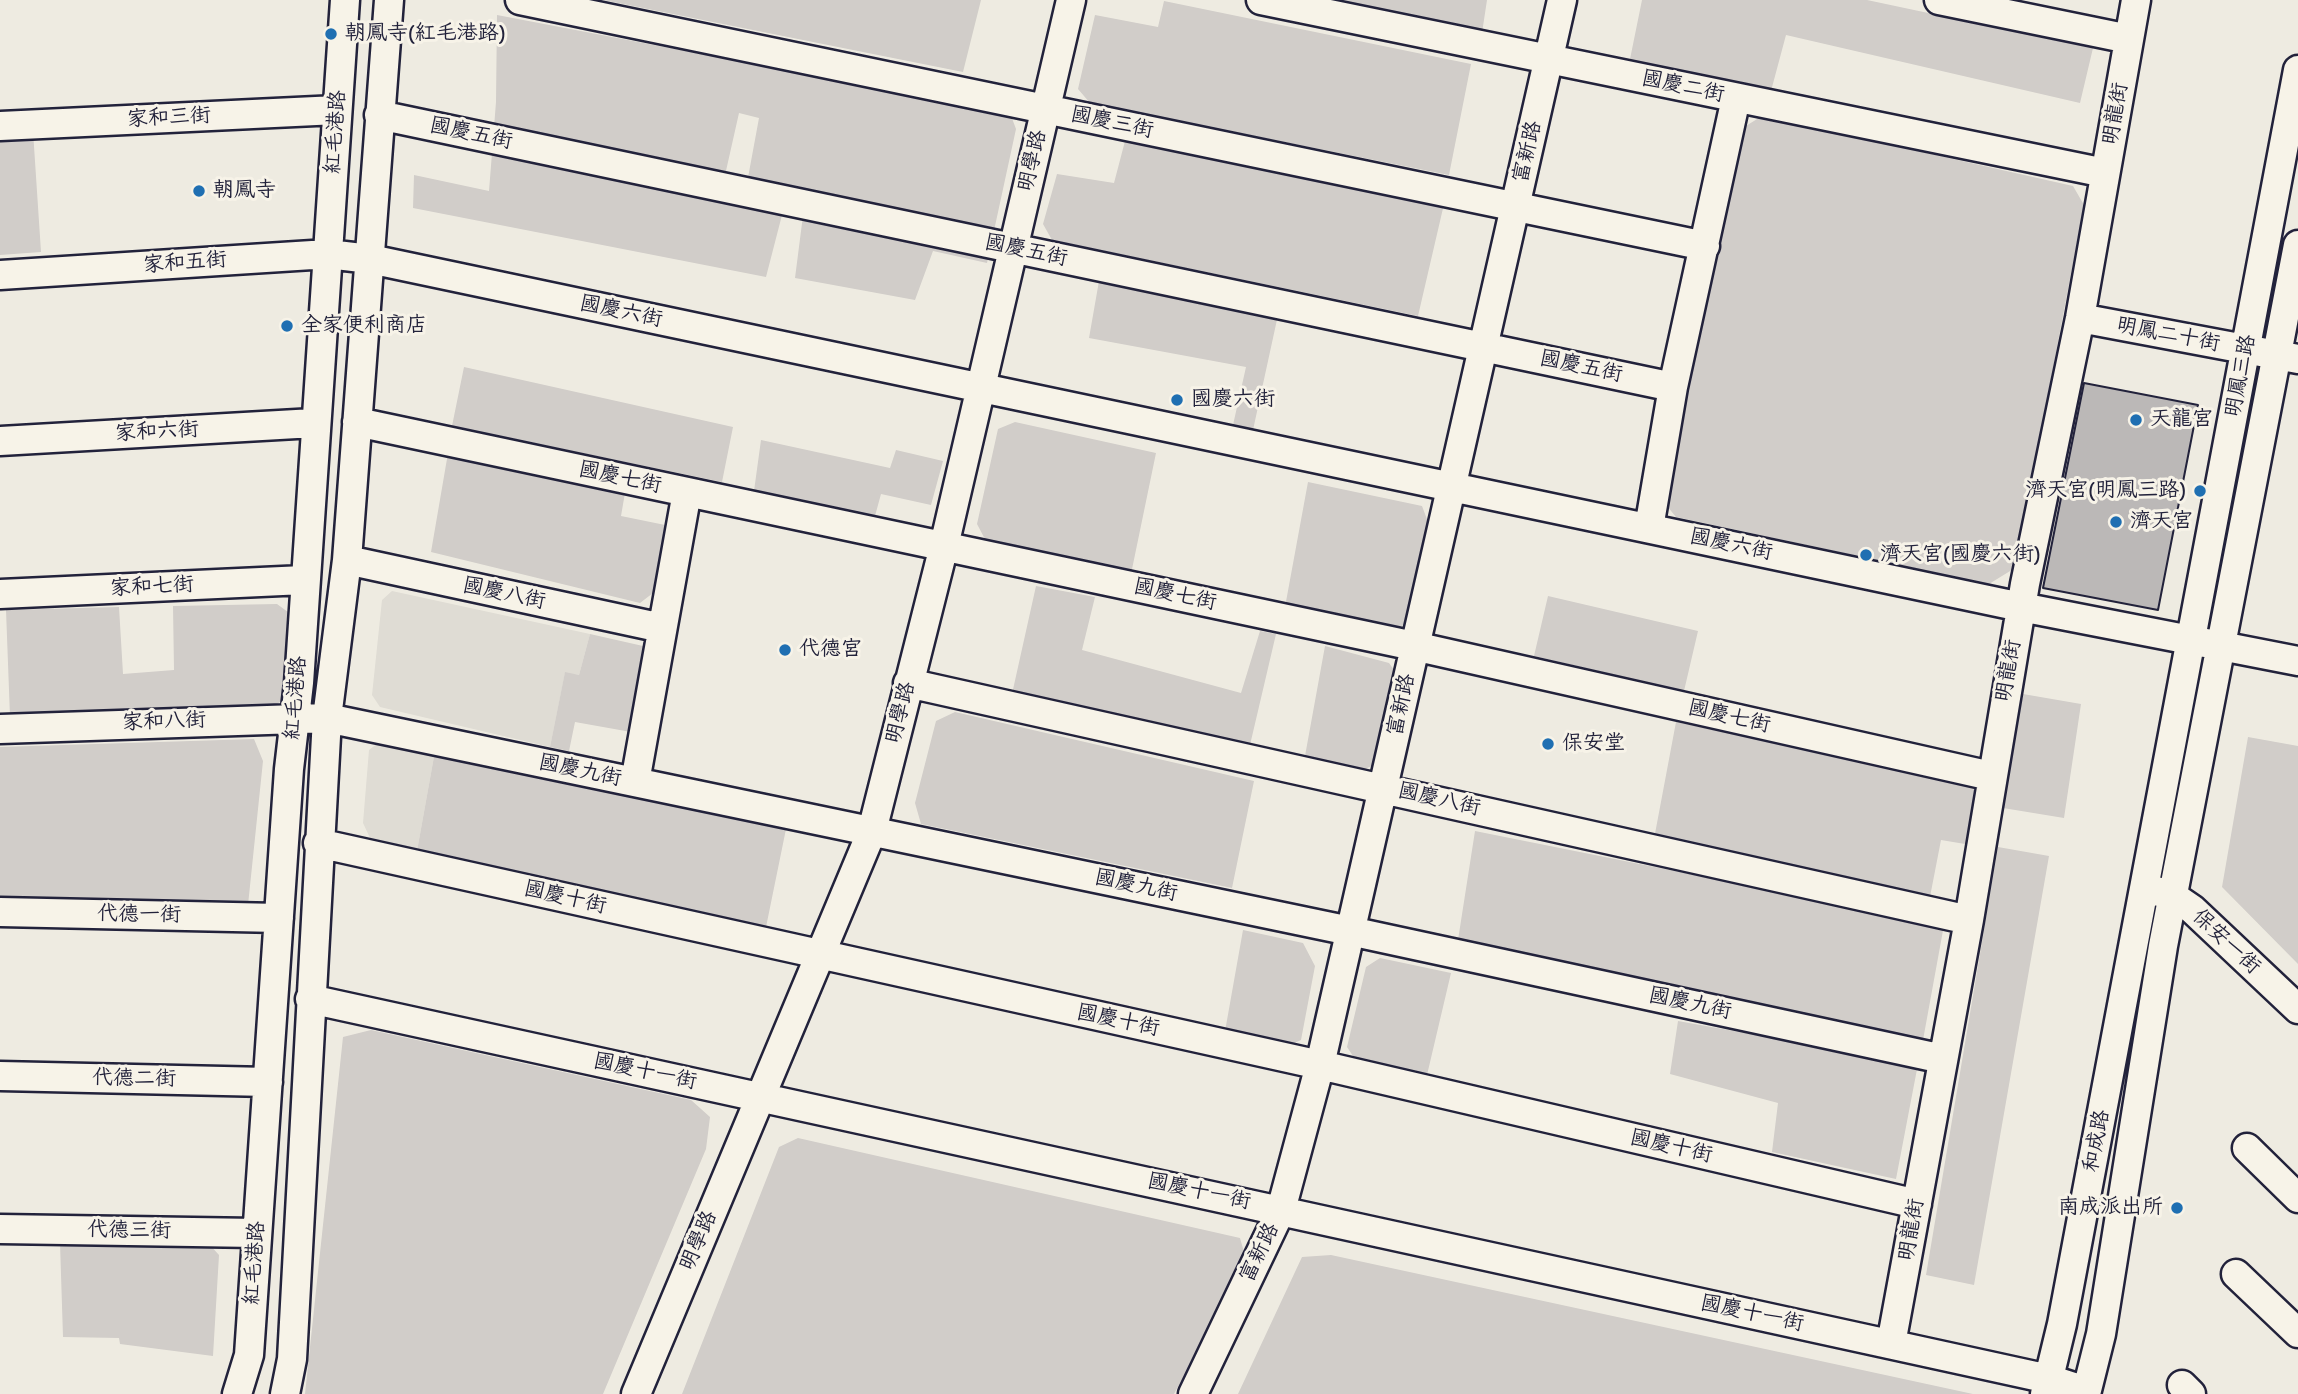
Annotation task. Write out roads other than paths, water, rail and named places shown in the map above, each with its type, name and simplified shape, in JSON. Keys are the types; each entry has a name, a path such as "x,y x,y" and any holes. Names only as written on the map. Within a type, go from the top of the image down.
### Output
{"street":[{"name":"紅毛港路","path":"237,1394 249,1355 345,0"},
{"name":"紅毛港路","path":"285,1394 292,1359 318,842 327,718 346,560 389,0"},
{"name":"國慶三街","path":"520,0 1705,246"},
{"name":"明學路","path":"636,1394 872,831 944,546 1071,0"},
{"name":"國慶二街","path":"1261,0 2105,173"},
{"name":"富新路","path":"1193,1394 1281,1210 1320,1065 1562,0"},
{"path":"1938,0 2129,39"},
{"name":"明龍街","path":"1891,1344 1969,920 2021,607 2080,318 2136,0"},
{"name":"明鳳三路","path":"2145,888 2188,641 2298,70"},
{"path":"1648,528 1673,387 1736,98"},
{"name":"家和三街","path":"0,126 337,110"},
{"name":"國慶五街","path":"379,114 1673,387"},
{"name":"明鳳三路","path":"2173,896 2220,646 2287,357 2298,245"},
{"name":"家和五街","path":"0,275 328,254 370,259"},
{"name":"國慶六街","path":"370,259 2021,607 2298,662"},
{"name":"明鳳二十街","path":"2080,318 2287,357"},
{"name":"國慶七街","path":"357,422 1414,646 1991,776"},
{"name":"家和六街","path":"0,441 314,423"},
{"path":"635,782 688,492"},
{"name":"國慶八街","path":"346,560 662,628"},
{"name":"家和七街","path":"0,594 304,580"},
{"name":"國慶八街","path":"908,683 1969,920"},
{"name":"家和八街","path":"0,729 327,718"},
{"name":"國慶九街","path":"327,718 1350,931 1943,1059"},
{"name":"國慶十街","path":"318,842 1320,1065 1917,1204"},
{"name":"保安一街","path":"2145,888 2173,896 2192,909 2298,1009"},
{"name":"和成路","path":"2047,1386 2062,1324 2145,888"},
{"name":"和成路","path":"2086,1393 2101,1334 2173,896"},
{"name":"代德一街","path":"0,912 279,918"},
{"name":"國慶十一街","path":"310,999 1891,1344 2047,1386 2086,1393"},
{"name":"代德二街","path":"0,1076 268,1082"},
{"path":"2247,1148 2298,1198"},
{"name":"代德三街","path":"0,1229 257,1233"},
{"path":"2236,1274 2298,1333"}],"place":[{"name":"朝鳳寺(紅毛港路)","path":"331,34"},
{"name":"朝鳳寺","path":"199,191"},
{"name":"全家便利商店","path":"287,326"},
{"name":"國慶六街","path":"1177,400"},
{"name":"天龍宮","path":"2136,420"},
{"name":"濟天宮(明鳳三路)","path":"2200,491"},
{"name":"濟天宮","path":"2116,522"},
{"name":"濟天宮(國慶六街)","path":"1866,555"},
{"name":"代德宮","path":"785,650"},
{"name":"保安堂","path":"1548,744"},
{"name":"南成派出所","path":"2177,1208"}]}
